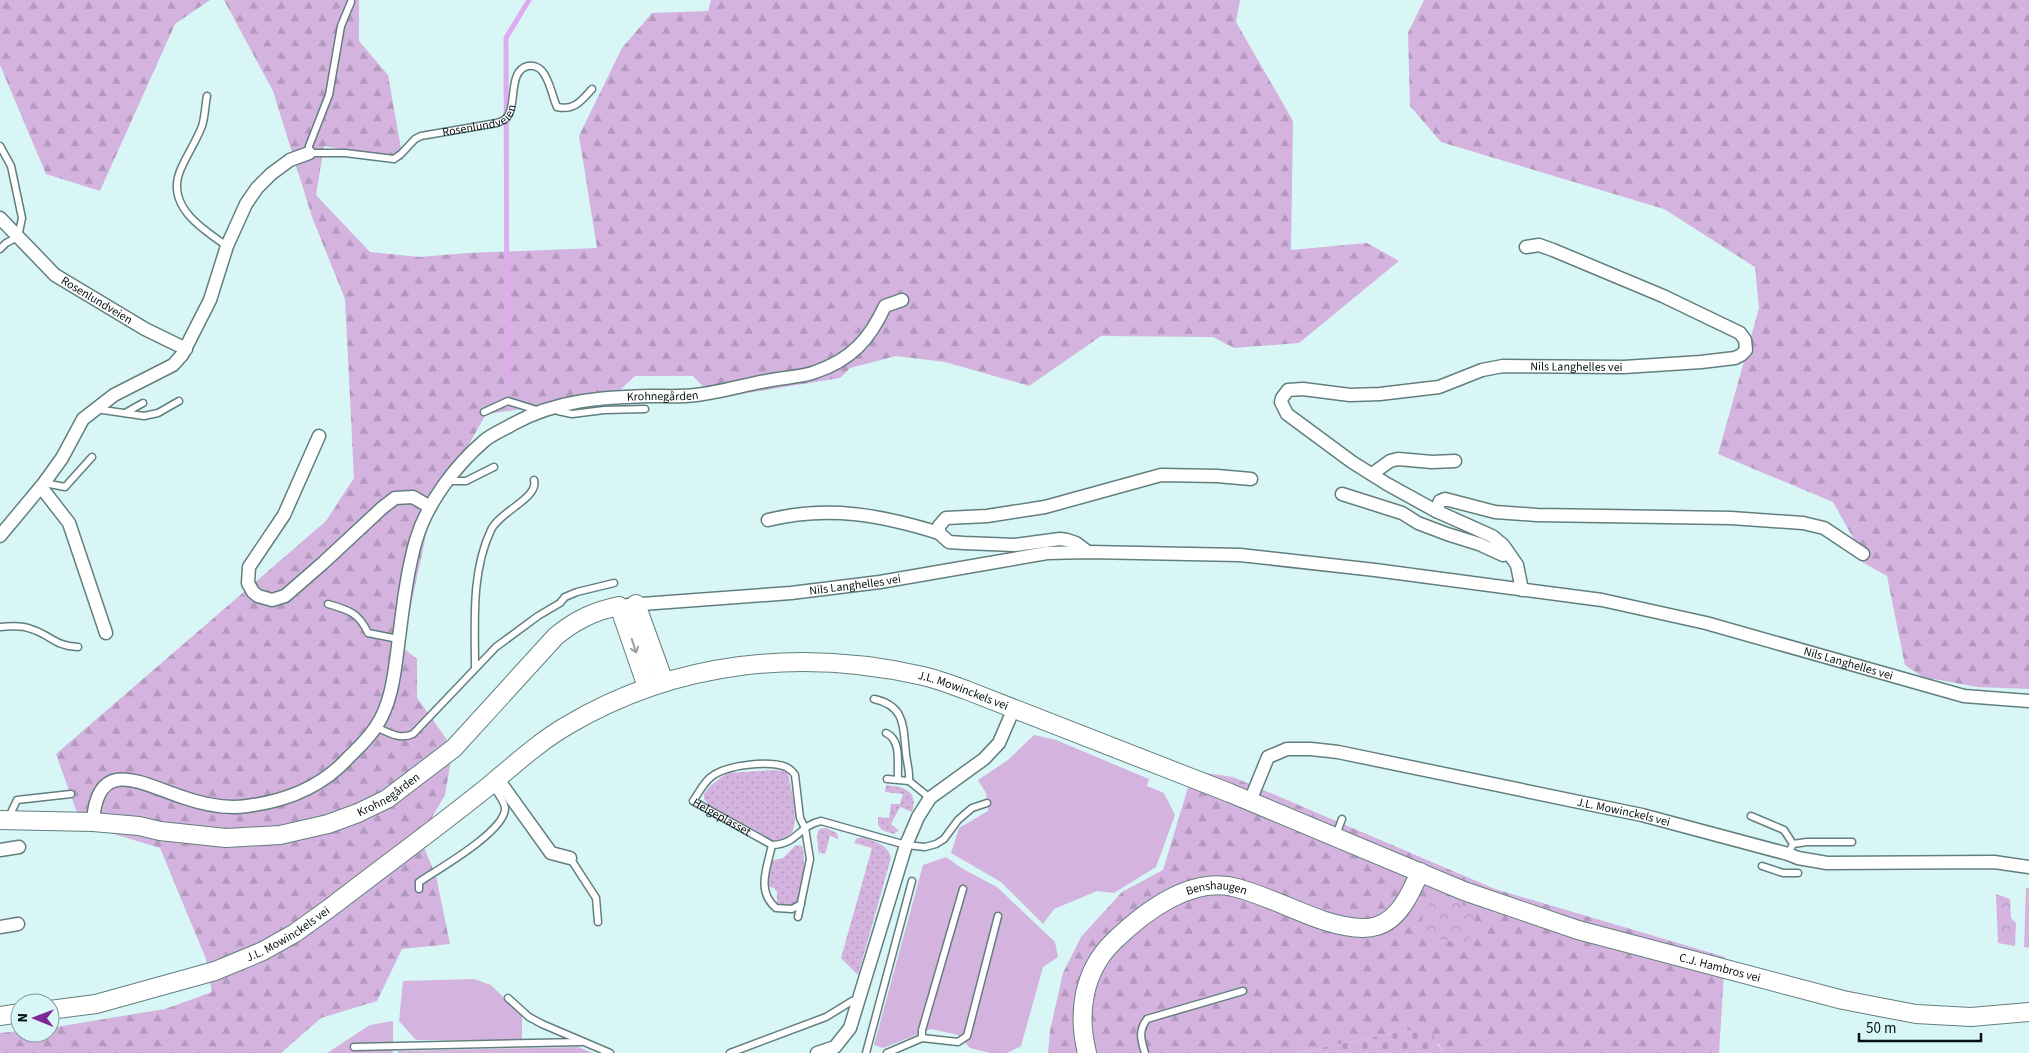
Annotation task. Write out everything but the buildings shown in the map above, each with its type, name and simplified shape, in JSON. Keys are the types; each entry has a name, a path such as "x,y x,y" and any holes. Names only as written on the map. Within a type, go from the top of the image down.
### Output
{"main road":[{"path":"628,605 656,684"},
{"name":"Krohnegården","path":"4,820 93,822 139,826 160,831 226,838 259,837 310,829 358,813 387,799 454,748 556,636 576,621 600,610 628,605"},
{"name":"J.L. Mowinckels vei","path":"60,1009 96,1004 154,990 215,971 263,951 295,933 331,907 567,725 624,696 656,684 701,672 764,662 818,661 873,666 924,676 1014,708 1250,801 1420,872"},
{"name":"C.J. Hambros vei","path":"1420,872 1464,890 1578,930 1844,1000 1916,1014 1971,1017 2029,1012"},
{"name":"Benshaugen","path":"1087,1053 1083,1037 1081,1013 1090,977 1107,948 1124,932 1169,898 1188,891 1222,885 1235,887 1302,914 1336,924 1361,928 1376,927 1390,921 1409,895 1420,872"}],"street":[{"name":"Rosenlundveien","path":"0,536 62,458 83,419 114,395 173,365 186,349 210,300 237,221 257,188 271,174 290,160 309,153"},
{"name":"Rosenlundveien","path":"0,218 55,275 145,329 186,349"},
{"name":"Nils Langhelles vei","path":"1522,590 1520,573 1503,545 1492,536 1436,511 1372,474 1287,414 1282,402 1284,394 1288,390 1303,389 1350,395 1423,390 1439,387 1482,370 1503,366 1624,367 1701,362 1735,358 1746,350 1745,340 1740,334 1663,296 1553,250 1539,245 1526,247"},
{"name":"Krohnegården","path":"93,822 93,810 98,795 112,780 124,778 136,780 184,798 211,805 238,808 269,804 296,794 319,784 342,764 376,727 390,694 408,578 417,538 430,506 470,455 487,439 520,420 541,411 590,398 696,395 814,373 835,363 861,346 875,327 885,306 902,300"},
{"path":"319,436 284,515 248,567 248,583 258,596 272,600 285,596 395,498 413,497 430,506"},
{"path":"1372,474 1390,460 1398,458 1432,462 1455,461"},
{"path":"939,533 939,526 946,518 987,516 1037,508 1066,502 1161,475 1252,479"},
{"path":"42,485 69,523 106,634"},
{"path":"1342,494 1402,513 1418,523 1479,544 1503,555 1508,552"},
{"path":"1436,511 1440,501 1445,498 1495,512 1537,515 1731,518 1803,523 1824,528 1863,554"},
{"name":"Nils Langhelles vei","path":"768,520 790,514 860,514 939,533 949,542 1015,545 1060,539 1076,543 1088,552"},
{"name":"Nils Langhelles vei","path":"628,605 791,593 880,582 1047,553 1240,555 1375,570 1602,600 1706,623 1964,696 2029,701"},
{"path":"817,1053 835,1047 850,1028 906,845 918,817 930,798 984,759 999,743 1014,708"},
{"name":"J.L. Mowinckels vei","path":"1250,801 1268,757 1287,749 1311,749 1338,752 1642,815 1791,849 1798,858 1827,863 1994,862 2029,867"},
{"path":"494,781 550,853 570,858"},
{"path":"0,850 19,846"},
{"path":"0,927 18,924"}],"lane":[{"path":"309,153 309,146 329,95 341,26 352,2"},
{"name":"Rosenlundveien","path":"309,153 345,153 394,159 402,154 415,139 421,136 506,119 510,112 517,77 520,70 526,66 534,65 542,70 557,107 566,109 577,106 592,89"},
{"path":"207,96 203,124 180,172 176,187 181,207 195,222 227,246"},
{"path":"0,146 11,166 22,218 18,237 6,242 0,249"},
{"path":"95,409 144,416 158,413 179,401"},
{"path":"484,412 508,401 541,411"},
{"path":"124,414 143,404"},
{"path":"555,406 558,411 572,414 604,410 645,409"},
{"path":"42,485 65,487 92,457"},
{"path":"448,481 466,482 494,467"},
{"path":"475,667 477,582 483,552 492,528 504,514 531,494 535,485 534,480"},
{"path":"376,727 400,737 413,734 496,647 538,616 560,603 565,597 577,592 614,583"},
{"path":"328,604 347,609 362,619 368,633 398,639"},
{"path":"0,627 33,629 60,645 78,647"},
{"path":"874,699 889,703 900,715 910,768 910,782"},
{"path":"886,732 896,742 898,779"},
{"name":"Helgeplasset","path":"772,845 693,802 710,778 734,766 776,764 788,768 795,775 800,818 805,828 810,859 798,917"},
{"path":"887,779 910,782 930,798"},
{"path":"420,889 419,882 481,841 498,824 505,809 494,781"},
{"path":"4,820 17,800 71,794"},
{"path":"802,904 792,909 776,908 764,895 764,884 772,845 783,845 794,840 810,824 821,821 920,848 936,844 944,839 958,820 972,808 987,803"},
{"path":"1751,816 1784,830 1791,849 1808,842 1852,842"},
{"path":"1336,836 1342,819"},
{"path":"570,858 596,898 598,922"},
{"path":"1762,866 1783,873 1798,873"},
{"path":"866,1053 912,881"},
{"path":"922,1038 922,1030 963,889"},
{"path":"887,1053 922,1038 958,1042 967,1036 998,916"},
{"path":"1145,1053 1140,1036 1146,1020 1242,991"},
{"path":"508,998 536,1020 581,1042 610,1053"},
{"path":"730,1053 826,1017 852,1001 860,1000"},
{"path":"354,1047 581,1042"}],"green space":[{"path":"0,0 210,0 175,24 100,191 46,174 0,65"},
{"path":"224,0 359,0 359,41 388,75 403,160 324,146 316,195 370,252 419,257 468,253 597,248 579,136 622,48 652,13 708,11 711,0 1240,0 1236,22 1293,121 1291,250 1367,243 1399,261 1299,343 1234,348 1213,337 1101,336 1029,386 945,362 896,356 850,368 840,378 714,398 693,376 635,376 613,397 486,414 431,512 402,647 417,659 417,698 453,748 445,795 420,838 436,876 450,944 402,949 377,1001 321,1018 281,1053 0,1053 0,1033 10,1032 10,1043 60,1043 60,1026 165,1009 212,992 206,959 160,848 81,824 56,754 326,521 354,478 345,299 312,217 273,91"},
{"path":"1424,0 2029,0 2029,689 1977,687 1923,677 1905,665 1887,576 1862,562 1861,552 1833,502 1718,454 1759,308 1755,267 1664,209 1441,142 1410,106 1408,33"},
{"path":"1034,735 1056,740 1149,779 1147,786 1164,793 1175,815 1156,867 1114,893 1097,891 1054,909 1043,924 1001,882 951,853 959,828 988,811 986,793 978,780 1008,760"},
{"path":"775,770 787,772 794,802 794,827 792,832 785,838 770,841 714,811 704,799 704,794 710,786 727,773"},
{"path":"1193,771 1233,777 1495,889 1725,957 1719,1053 1443,1053 1439,1044 1407,1030 1296,1053 1048,1053 1050,1031 1063,973 1081,937 1122,892 1163,870"},
{"path":"886,785 908,791 911,794 914,805 912,812 900,807 891,824 899,831 893,834 882,830 878,825 878,817 889,818 891,804 900,804 903,794 885,792"},
{"path":"826,828 837,833 838,839 830,836 825,854 820,852 819,856 817,835 819,829"},
{"path":"862,837 884,847 891,858 858,975 841,958 872,848 854,843 856,839"},
{"path":"796,845 802,846 804,859 801,894 795,904 779,907 777,904 777,892 774,888 767,886 771,861 783,858"},
{"path":"946,857 963,869 997,887 1055,942 1058,957 1043,967 1021,1046 1007,1053 990,1053 970,1048 958,1035 931,1029 883,1048 874,1045 923,865"},
{"path":"2026,888 2029,888 2029,948 2024,947"},
{"path":"1996,894 2010,899 2011,918 2016,923 2015,946 1998,943"},
{"path":"1450,901 1474,908 1475,931 1463,944 1426,936 1421,916 1431,902"},
{"path":"474,979 491,985 522,1016 522,1040 416,1040 399,1021 403,981"},
{"path":"393,1021 393,1053 327,1053 370,1025"},
{"path":"1407,1030 1431,1031 1443,1053 1296,1053"},
{"path":"578,1047 593,1053 398,1053 398,1051"}],"waterway":[{"path":"507,386 506,38 529,0"}]}
